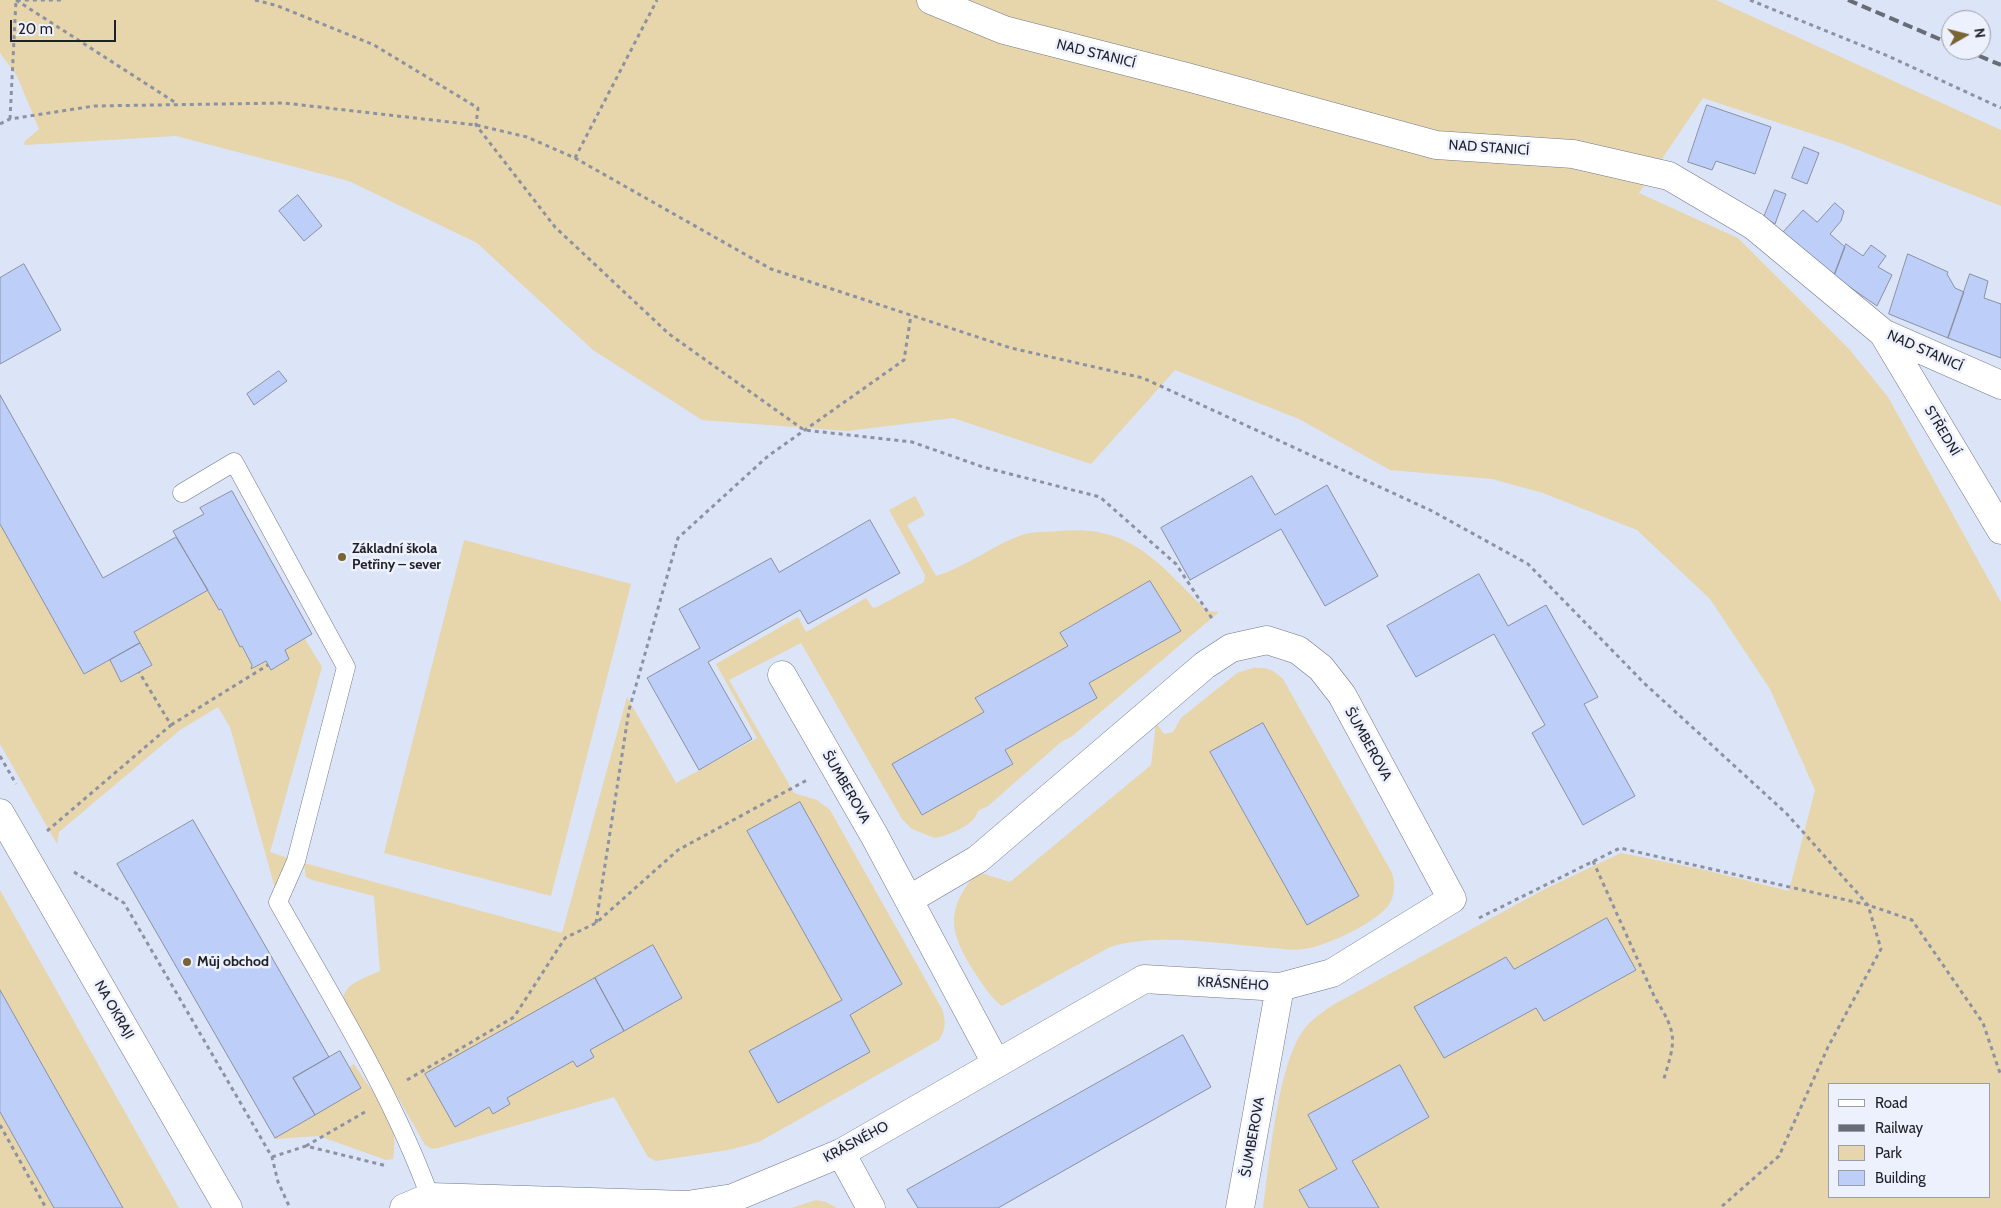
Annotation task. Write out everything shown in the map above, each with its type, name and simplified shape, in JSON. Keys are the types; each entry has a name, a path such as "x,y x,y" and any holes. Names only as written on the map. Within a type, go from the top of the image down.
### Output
{"street":[{"name":"NAD STANICÍ","path":"931,0 1004,30 1436,144 1573,154 1669,176 1754,226 1883,333 2001,385"},
{"name":"STŘEDNÍ","path":"1883,333 2001,530"},
{"name":"ŠUMBEROVA","path":"910,898 978,859 1205,665 1231,648 1267,640 1298,650 1321,668 1342,695 1452,899 1332,973 1280,987 1240,1208"},
{"name":"ŠUMBEROVA","path":"782,675 910,898 996,1064"},
{"name":"NA OKRAJI","path":"0,813 228,1208"},
{"name":"KRÁSNÉHO","path":"404,1208 430,1197 687,1205 733,1198 841,1153 1144,979 1280,987"},
{"path":"841,1153 871,1208"}],"lane":[{"path":"182,493 234,462 346,667 296,861 278,902 388,1098 416,1159 430,1197"}],"path":[{"path":"16,0 61,0"},
{"path":"16,0 177,104"},
{"path":"10,119 16,0"},
{"path":"255,0 278,6 374,45 478,108 476,125 555,227 669,334 804,430 912,442 983,467 1100,497 1176,564 1231,648"},
{"path":"575,158 657,0"},
{"path":"1750,0 1888,56 2001,108"},
{"path":"0,124 10,119 94,106 284,103 476,125 527,138 575,158 771,269 1011,348 1143,378 1432,511 1528,564 1644,683 1787,814 1868,906 1882,949 1828,1047 1779,1156 1720,1208"},
{"path":"596,923 629,710 678,538 768,456 904,360 911,315"},
{"path":"44,834 171,725 268,665"},
{"path":"139,672 171,725"},
{"path":"0,756 20,791"},
{"path":"272,1157 306,1146 388,1098 407,1080 514,1017 565,938 596,923 678,850 834,766"},
{"path":"1473,921 1620,848 1868,906 1912,920 1984,1023 2001,1076"},
{"path":"1593,861 1655,998 1668,1018 1674,1042 1663,1082"},
{"path":"68,866 75,873 124,903 272,1157 278,1182 290,1208"},
{"path":"0,1125 46,1208"},
{"path":"306,1146 388,1167 416,1159"}],"green space":[{"path":"0,0 1716,0 2001,130 2001,206 1843,144 1703,98 1639,193 1738,238 1849,349 1888,397 2001,602 2001,1208 1379,1208 1352,1161 1429,1117 1400,1065 1308,1115 1337,1169 1299,1190 1309,1208 1263,1208 1276,1117 1286,1069 1293,1049 1302,1032 1311,1021 1331,1006 1543,890 1621,853 1705,870 1789,891 1815,790 1770,689 1710,599 1637,530 1543,493 1492,479 1390,470 1299,419 1175,370 1091,464 953,418 847,431 702,420 593,350 477,243 349,181 176,136 25,145 24,142 39,129 17,76 0,53","holes":["1606,918 1636,970 1544,1021 1536,1008 1444,1058 1415,1007 1506,957 1514,969"]},
{"path":"915,496 925,515 907,525 936,576 1022,535 1041,532 1085,531 1107,534 1126,541 1143,551 1174,578 1207,611 1219,612 1071,737 1061,742 988,806 978,811 972,821 954,832 935,838 912,829 902,819 801,643 729,680 794,793 817,800 830,810 942,1009 945,1025 939,1040 759,1142 728,1150 656,1161 648,1157 614,1097 438,1148 432,1149 425,1145 343,1001 344,995 351,985 380,971 374,896 312,880 306,877 304,863 562,933 627,697 676,783 757,738 716,664 798,617 806,632 866,598 872,607 875,608 924,582 925,575 889,510","holes":["1150,581 1180,631 1089,683 1097,698 1005,750 1012,764 922,815 892,764 984,712 976,698 1068,646 1060,632","799,802 902,984 850,1015 870,1052 749,1051 842,1000 747,831","653,946 682,998 590,1050 593,1057 577,1066 573,1061 507,1098 510,1104 493,1114 489,1107 455,1127 426,1074"]},
{"path":"0,524 84,674 110,660 122,682 152,665 134,632 208,590 252,665 251,669 266,661 271,669 289,659 285,650 305,639 322,667 270,852 288,858 275,888 230,727 218,707 180,730 59,832 57,844 0,744"},
{"path":"464,540 631,584 551,896 384,853"},
{"path":"1253,668 1262,668 1273,671 1283,679 1392,873 1394,888 1390,903 1375,917 1351,932 1325,944 1304,949 1288,950 1185,940 1147,941 1110,947 1002,1006 990,995 966,959 956,933 955,910 967,885 978,872 1010,882 1151,765 1156,723 1164,734 1173,732 1181,718 1237,673","holes":["1263,723 1359,896 1307,925 1210,753"]},
{"path":"0,890 179,1208 123,1208 0,990"},
{"path":"354,1064 390,1119 394,1144 393,1159 386,1160 319,1136 273,1139 361,1088 349,1067"},
{"path":"0,1112 54,1208 0,1208"},
{"path":"816,1200 826,1202 837,1208 791,1208"}],"building":[{"path":"1707,105 1771,127 1755,174 1716,161 1712,170 1688,162"},
{"path":"1804,147 1819,153 1807,184 1792,178"},
{"path":"1775,190 1786,194 1775,224 1764,217"},
{"path":"298,195 322,226 304,241 279,211"},
{"path":"1835,203 1844,211 1841,221 1830,234 1845,247 1834,276 1783,232 1803,210 1817,222"},
{"path":"1846,244 1863,256 1871,245 1886,256 1878,267 1892,275 1877,306 1834,276"},
{"path":"1908,254 1948,272 1947,274 1955,288 1964,292 1948,338 1889,314"},
{"path":"24,264 61,330 0,364 0,278"},
{"path":"1970,274 1988,281 1984,298 2001,304 2001,358 1948,338"},
{"path":"279,371 287,381 254,405 247,394"},
{"path":"0,395 103,578 176,537 208,590 134,632 140,643 84,674 0,524"},
{"path":"1252,476 1275,515 1327,485 1378,576 1325,606 1281,529 1190,580 1161,528"},
{"path":"232,491 312,634 285,650 289,659 271,670 266,661 251,669 252,665 242,646 240,647 221,609 219,610 173,531 204,514 200,508"},
{"path":"870,520 900,573 808,624 800,610 708,662 752,739 699,770 647,678 700,648 679,609 771,558 779,572"},
{"path":"1479,574 1508,626 1546,605 1598,697 1584,704 1635,796 1583,825 1532,733 1545,725 1494,634 1416,677 1387,626"},
{"path":"1150,581 1181,631 1089,683 1097,698 1005,750 1013,764 922,815 892,764 984,712 975,698 1068,646 1060,633"},
{"path":"140,643 152,665 121,682 110,660"},
{"path":"1263,723 1359,896 1307,925 1210,752"},
{"path":"800,802 902,984 850,1015 870,1052 778,1103 749,1051 842,1000 747,831"},
{"path":"193,820 329,1057 293,1078 315,1115 275,1138 117,864"},
{"path":"1607,918 1636,970 1544,1021 1536,1008 1444,1058 1414,1007 1506,957 1514,969"},
{"path":"653,945 682,998 624,1031 595,978"},
{"path":"595,978 624,1031 590,1050 594,1057 577,1067 573,1061 507,1098 510,1104 493,1114 489,1107 455,1127 425,1074"},
{"path":"0,990 123,1208 54,1208 0,1112"},
{"path":"1183,1035 1211,1087 998,1208 918,1208 907,1190"},
{"path":"340,1051 361,1088 315,1115 293,1078"},
{"path":"1400,1065 1429,1117 1352,1161 1379,1208 1309,1208 1299,1190 1337,1169 1308,1115"}],"railway":[{"path":"1848,0 1941,40"},
{"path":"1989,60 2001,65"}],"place":[{"name":"Základní škola Petřiny – sever","path":"342,557"},
{"name":"Můj obchod","path":"187,962"}]}
